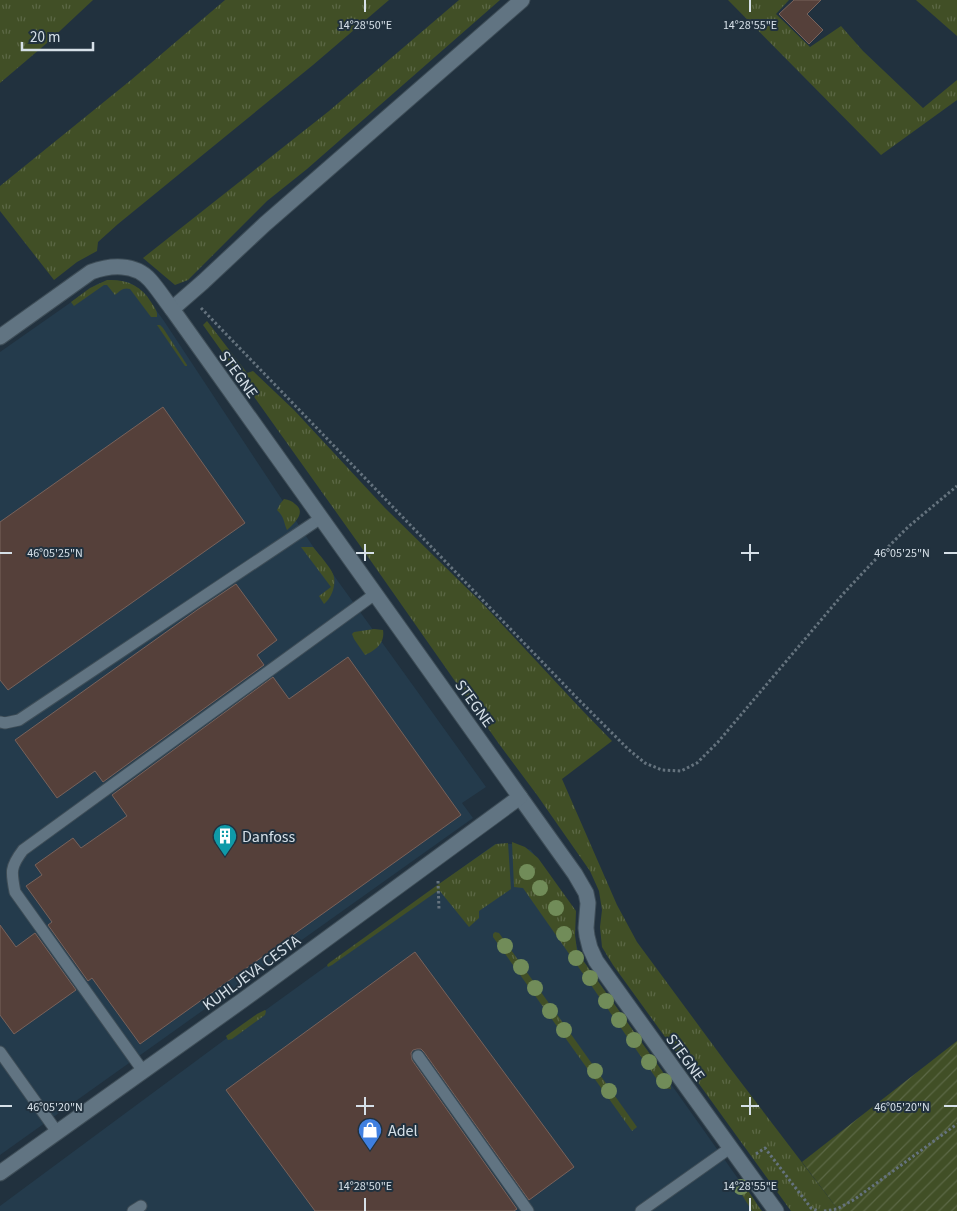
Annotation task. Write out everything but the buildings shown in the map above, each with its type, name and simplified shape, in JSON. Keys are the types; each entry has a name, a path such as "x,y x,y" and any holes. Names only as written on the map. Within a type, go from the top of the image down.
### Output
{"street":[{"path":"172,309 265,224 522,0"},
{"name":"STEGNE","path":"0,337 91,272 101,268 119,266 129,268 145,275 150,280 575,874 586,893 588,902 587,936 596,962 776,1211"},
{"name":"KUHLJEVA CESTA","path":"0,1173 520,797"}],"lane":[{"path":"0,722 20,720 321,518"},
{"path":"143,1071 15,892 11,875 14,861 23,850 376,594"},
{"path":"0,1052 57,1132"},
{"path":"418,1056 528,1211"},
{"path":"641,1211 730,1148"}],"path":[{"path":"189,295 579,700 628,749 645,763 662,770 681,771 697,763 718,742 837,601 873,562 908,527 957,486"},
{"path":"438,881 439,910"},
{"path":"824,1211 837,1209 855,1199 957,1124"},
{"path":"742,1164 765,1148 811,1208 818,1211"}],"shaded area":[{"path":"110,280 129,282 143,292 312,545 486,787 462,803 473,818 0,1155 0,352 97,284"},
{"path":"495,844 514,844 531,850 560,891 580,956 761,1211 0,1211 0,1206 227,1038"}],"green space":[{"path":"0,0 93,0 0,83"},
{"path":"225,0 389,0 313,65 118,224 98,242 97,251 77,262 54,280 0,211 0,186 131,80"},
{"path":"459,0 500,0 307,169 267,201 188,280 175,285 143,258 329,111"},
{"path":"728,0 789,0 776,14 810,47 841,26 863,51 923,108 957,80 957,100 881,155"},
{"path":"916,0 957,0 957,36"},
{"path":"107,280 127,282 138,287 151,302 157,317 151,317 130,289 122,290 115,295 107,285 104,285 74,306 71,302 90,288"},
{"path":"207,321 247,373 253,371 294,410 385,508 483,604 612,741 562,779 617,905 637,942 839,1211 791,1211 613,965 602,947 600,927 602,910 599,891 590,871 203,325"},
{"path":"157,325 163,328 187,366 185,366"},
{"path":"284,499 293,502 300,511 298,518 287,530 283,517 277,510"},
{"path":"301,547 313,547 333,574 333,590 324,604 319,596 331,587"},
{"path":"374,629 383,630 383,639 373,651 365,655 352,634 354,632"},
{"path":"512,842 525,847 538,858 576,911 575,935 577,950 670,1082 671,1089 663,1088 523,888 514,887"},
{"path":"508,843 511,889 479,911 479,918 469,927 439,890 328,967 329,963 496,844"},
{"path":"495,932 499,933 637,1127 632,1131 493,937"},
{"path":"265,1010 265,1015 228,1040 226,1036"},
{"path":"957,1041 957,1211 839,1211 802,1162"},
{"path":"736,1180 747,1189 762,1211 752,1211 737,1187"}],"place":[{"name":"Danfoss","path":"225,857"},
{"name":"Adel","path":"370,1151"}]}
